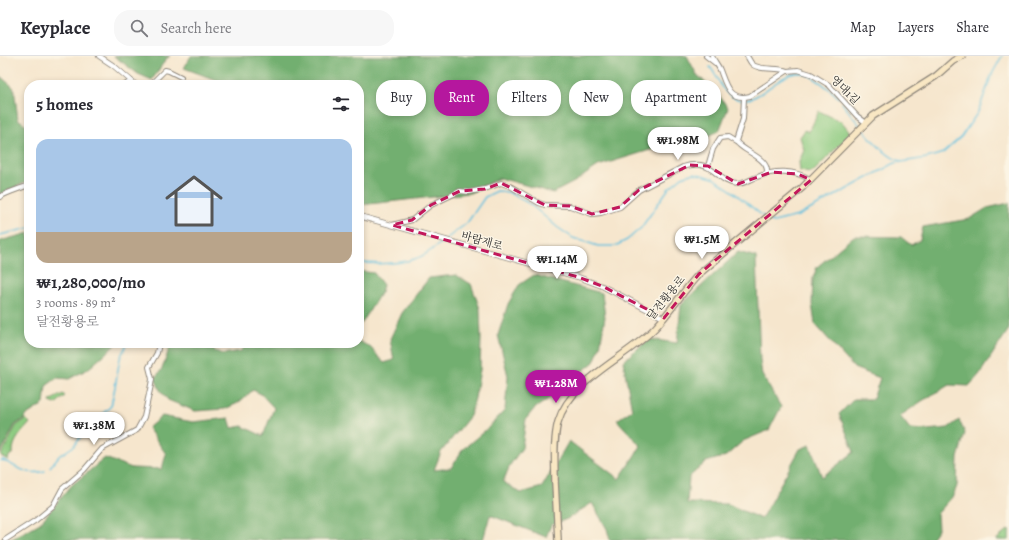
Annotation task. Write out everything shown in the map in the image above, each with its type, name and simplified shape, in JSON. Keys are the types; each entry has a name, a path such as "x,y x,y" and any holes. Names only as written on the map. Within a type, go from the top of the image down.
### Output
{"main road":[{"name":"달전황용로","path":"558,540 554,460 555,435 564,407 575,391 654,329 699,274 811,180 872,116 936,76 962,56"}],"street":[{"path":"99,56 131,80"},
{"path":"706,56 717,65"},
{"path":"712,56 726,86 731,93 744,99 756,93 787,71"},
{"name":"영대1길","path":"747,56 754,66 782,69 787,71 798,70 829,85 858,116 862,126"},
{"path":"155,80 164,70 169,71 181,78"},
{"path":"736,142 743,119 744,99"},
{"path":"708,166 713,149 720,138 728,137 766,164 768,168 767,173"},
{"path":"364,217 392,225 412,220 430,205 460,191 469,192 485,189 500,183 510,186 545,205 570,206 592,214 601,213 620,207 639,190 684,167 696,165 708,166 731,183 738,184 767,173 789,172 811,180"},
{"path":"0,197 3,194 24,187"},
{"name":"바람재로","path":"392,225 578,277 602,286 664,318"},
{"path":"5,540 36,520 53,506 62,489 84,470 102,449 137,430 144,417 151,385 152,379 149,367 158,348"}],"highlighted area":[{"path":"690,165 708,166 738,184 772,172 798,174 811,180 699,274 664,318 602,286 578,277 392,225 412,220 431,205 460,191 485,189 501,183 545,205 570,206 592,214 620,207 639,190"}],"green space":[{"path":"114,56 170,56 166,59 152,80 138,74"},
{"path":"191,56 687,56 697,75 703,80 631,80 631,116 721,116 721,98 728,108 719,131 697,141 676,142 598,166 576,181 553,193 500,178 470,193 364,205 364,80 216,80 184,68"},
{"path":"0,76 14,88 18,119 24,123 24,183 0,194"},
{"path":"819,111 842,122 851,133 814,171 810,173 800,171 799,162 804,150 800,137 805,130 809,132"},
{"path":"1009,203 1009,329 979,375 969,386 949,385 900,416 910,429 926,430 948,428 959,420 965,433 958,458 957,486 953,496 937,514 938,529 930,540 610,540 607,529 592,503 567,519 551,525 546,537 490,515 483,540 10,540 40,523 72,485 105,458 132,468 162,469 166,454 148,428 162,416 193,422 229,418 232,428 242,426 263,436 274,408 261,394 253,390 238,403 225,409 195,411 168,400 160,390 155,378 162,369 170,348 207,348 223,354 241,351 243,348 364,348 364,344 371,348 384,363 394,360 390,339 402,313 429,278 456,275 471,284 480,309 480,370 470,416 441,452 434,470 451,468 463,449 488,428 505,410 508,376 498,335 508,304 519,285 534,275 602,293 605,317 600,347 594,362 534,409 526,419 522,448 510,465 503,482 521,493 542,487 569,441 619,479 641,446 617,420 632,410 623,361 649,339 677,343 681,305 738,252 756,257 760,360 762,375 781,407 769,430 743,441 726,456 706,462 689,477 687,503 728,504 761,519 800,449 810,445 822,477 854,452 839,414 854,399 873,399 880,378 854,368 815,324 812,304 813,278 817,267 854,236 901,237 911,245 920,240 923,227 969,219 987,208"},
{"path":"24,234 24,348 112,348 88,369 69,379 57,378 46,386 44,404 28,414 24,419 15,425 0,454 0,241"},
{"path":"364,272 374,273 383,285 381,292 364,320"},
{"path":"63,394 65,396 55,404 50,402 51,400"},
{"path":"26,419 30,423 16,440 13,453 9,456 8,460 1,456 16,426"},
{"path":"1009,529 1009,540 996,540 1008,530"}],"waterway":[{"path":"767,220 774,222 798,216 895,163 927,158 943,153 961,137 978,112 992,74 1002,56"},
{"path":"710,67 726,92 729,95 739,99 748,99 757,96 783,78 792,74 801,73 816,79 839,98"},
{"path":"842,103 877,145 894,158 901,161"},
{"path":"446,239 467,223 485,197 497,191 508,192 530,204 557,227 573,238 598,246 615,246 627,240 641,228 669,188 682,177 694,173 713,178 732,191 764,217"},
{"path":"0,235 24,229"},
{"path":"364,262 390,263 414,259 426,254 443,241"},
{"path":"50,467 59,456 74,446 86,429 111,406 120,358 125,348"},
{"path":"0,461 3,460 28,472 33,473 45,471"}]}
